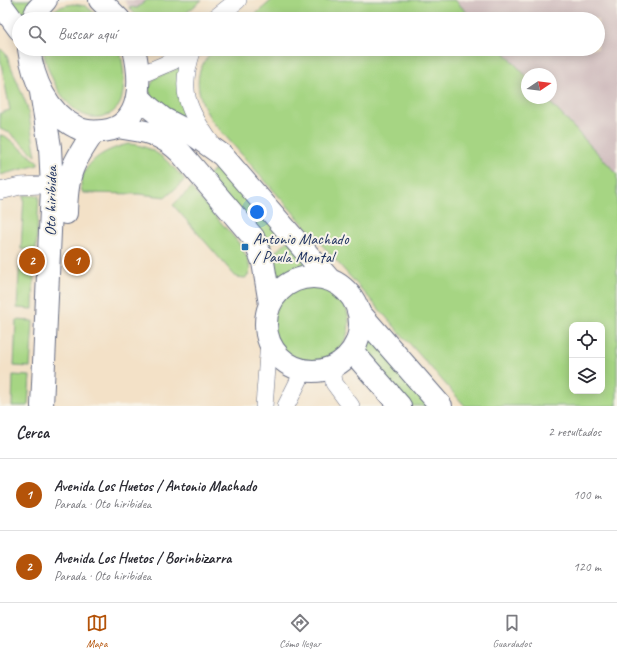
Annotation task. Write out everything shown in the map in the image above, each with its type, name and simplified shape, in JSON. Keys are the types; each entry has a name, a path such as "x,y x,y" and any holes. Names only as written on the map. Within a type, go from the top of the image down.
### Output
{"main road":[{"path":"100,0 112,12"},
{"path":"0,4 12,20"},
{"path":"30,56 32,68 41,92 55,111 65,120 84,131 94,132 117,127 152,133 172,144 182,153 252,237 263,262 270,304 266,323 269,342 275,352 283,360 304,370 313,371 332,367 340,363 352,351 359,331 358,311"},
{"path":"135,56 139,86 149,107 164,119 191,133 215,150 248,185 330,280 348,292 358,311 441,406"},
{"path":"117,127 128,118 134,108 139,86"},
{"name":"Oto hiribidea","path":"41,92 50,147 52,188 42,406"},
{"name":"Oto hiribidea","path":"57,406 66,190 76,156 94,132"},
{"path":"270,304 278,292 289,283 302,278 316,277 330,280"},
{"path":"352,351 400,406"}],"street":[{"path":"223,12 238,0"},
{"path":"139,86 180,56"},
{"path":"191,56 185,89 188,107 215,150"},
{"path":"0,191 20,186 41,185"},
{"path":"264,406 269,342"},
{"path":"332,367 334,383 351,406"},
{"path":"286,406 304,370"}],"shaded area":[{"path":"124,0 174,0 148,9 129,7"},
{"path":"455,0 617,0 617,174 552,104 557,104 557,68 521,68 521,71 508,56 605,56 605,12 466,12"}],"green space":[{"path":"7,0 31,0 25,12 18,12"},
{"path":"147,0 202,0 187,12 133,12 129,7 137,8"},
{"path":"272,0 455,0 466,12 258,12"},
{"path":"73,4 86,6 93,12 52,12 61,7"},
{"path":"0,48 6,54 27,106 36,156 10,133 0,129 0,113 10,110 0,58"},
{"path":"44,56 121,56 124,85 121,100 117,108 110,114 94,117 83,114 72,107 63,97 56,85"},
{"path":"209,56 508,56 521,71 521,104 552,104 617,174 617,406 465,406 212,121 202,101 198,86 198,79 203,64"},
{"path":"181,67 187,122 151,98 149,88 155,78"},
{"path":"0,135 5,136 38,162 38,165 0,175"},
{"path":"128,144 137,145 153,151 167,161 185,180 166,197 139,194 83,193 81,187 82,178 89,165 107,151"},
{"path":"222,163 283,234 265,250 208,175"},
{"path":"191,188 238,242 248,259 250,270 248,276 245,278 236,277 173,205"},
{"path":"24,195 39,196 36,250 21,249"},
{"path":"289,240 312,270 291,273 275,283 269,257"},
{"path":"20,257 31,257 30,266 34,267 33,309 17,308"},
{"path":"311,285 326,288 338,296 346,308 349,323 346,338 338,350 326,358 311,361 296,358 284,350 276,338 273,323 276,308 284,296 296,288"},
{"path":"16,320 33,321 30,367 14,366"},
{"path":"365,328 433,406 408,406 358,349"},
{"path":"13,375 30,376 28,406 12,406"}],"place":[{"name":"Antonio Machado / Paula Montal","path":"245,247"},
{"name":"Avenida Los Huetos / Borinbizarra","path":"32,261"},
{"name":"Avenida Los Huetos / Antonio Machado","path":"77,261"}]}
